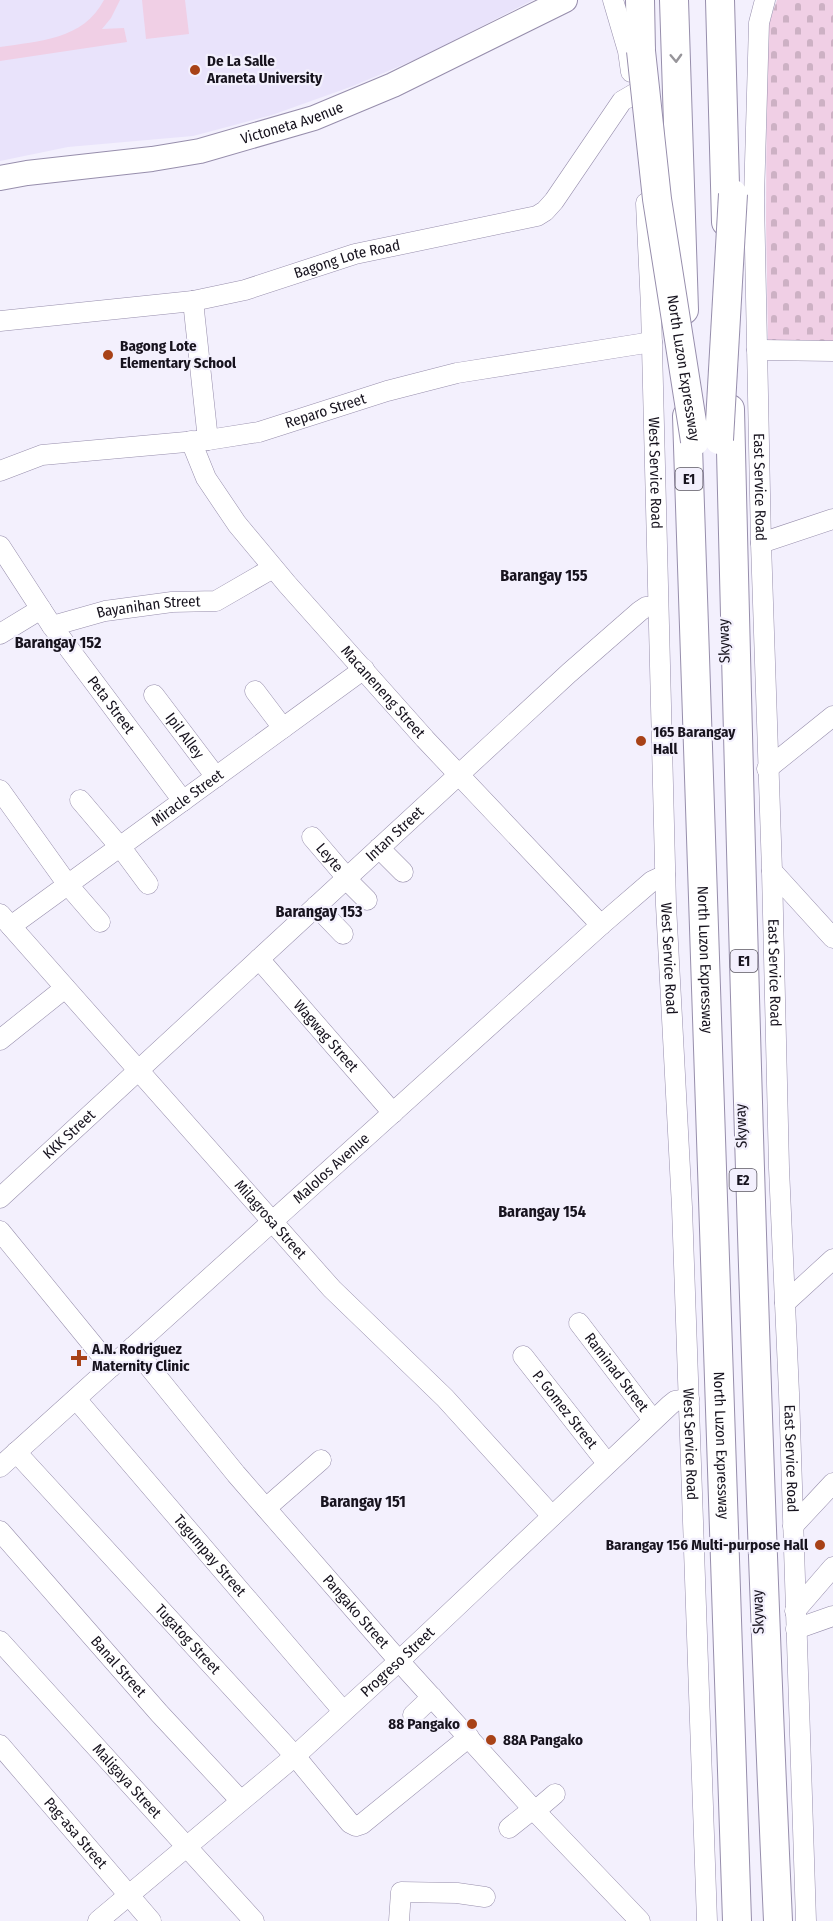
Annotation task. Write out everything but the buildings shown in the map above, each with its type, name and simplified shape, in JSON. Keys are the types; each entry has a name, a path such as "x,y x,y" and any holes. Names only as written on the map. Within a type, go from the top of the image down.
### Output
{"highway":[{"path":"640,0 641,51 657,199 707,440"},
{"name":"North Luzon Expressway","path":"674,0 737,1921"},
{"name":"E1","path":"720,0 742,915 767,1673 778,1921"},
{"path":"707,440 734,194 737,0"},
{"name":"Skyway","path":"707,440 707,832 746,1921"},
{"name":"Skyway","path":"707,440 729,819 770,1921"}],"main road":[{"name":"Victoneta Avenue","path":"0,178 191,152 303,122 393,86 565,0"}],"street":[{"name":"West Service Road","path":"613,0 628,51 645,188 652,342 665,875 682,1207 707,1921"},
{"name":"East Service Road","path":"765,0 759,23 754,198 761,543 806,1921"},
{"name":"Bagong Lote Road","path":"0,321 193,301 245,290 355,254 537,216 554,201 617,107 627,96 634,94"},
{"name":"Macaneneng Street","path":"193,301 199,440 206,478 237,524 273,568 459,775 601,925"},
{"name":"Reparo Street","path":"0,471 42,455 259,432 387,391 457,373 652,342"},
{"path":"757,350 833,351"},
{"path":"761,543 833,519"},
{"name":"Peta Street","path":"0,546 52,626 183,801"},
{"name":"Bayanihan Street","path":"52,626 105,611 172,602 216,601 273,568"},
{"name":"Intan Street","path":"138,1071 640,611 646,607 657,606"},
{"path":"0,634 41,609"},
{"name":"Miracle Street","path":"5,920 68,885 364,669"},
{"path":"255,691 283,728"},
{"name":"Ipil Alley","path":"154,695 216,777"},
{"path":"767,769 832,717"},
{"path":"0,790 68,885 100,922"},
{"path":"80,800 148,884"},
{"name":"Leyte","path":"312,837 367,900"},
{"path":"379,848 403,872"},
{"path":"772,871 833,938"},
{"name":"Malolos Avenue","path":"0,1467 601,925 652,881 665,875"},
{"path":"316,906 343,934"},
{"name":"Milagrosa Street","path":"5,920 332,1289 474,1428 552,1516"},
{"name":"Wagwag Street","path":"259,959 393,1113"},
{"path":"0,1040 65,988"},
{"name":"KKK Street","path":"0,1198 138,1071"},
{"path":"0,1231 111,1367"},
{"path":"785,1302 833,1259"},
{"name":"Raminad Street","path":"579,1323 653,1420"},
{"name":"Pangako Street","path":"133,1347 266,1508 399,1661 534,1810 640,1921"},
{"name":"P. Gomez Street","path":"523,1356 607,1463"},
{"name":"Tagumpay Street","path":"76,1399 343,1711"},
{"name":"Progreso Street","path":"98,1921 295,1756 399,1661 653,1420 675,1401 689,1399"},
{"name":"Tugatog Street","path":"16,1452 295,1756 350,1823 356,1826 362,1824 469,1737"},
{"path":"266,1508 321,1460"},
{"path":"793,1526 833,1483"},
{"name":"Banal Street","path":"0,1531 159,1713 240,1800"},
{"path":"796,1620 833,1567"},
{"path":"796,1620 833,1616"},
{"name":"Maligaya Street","path":"0,1641 254,1921"},
{"path":"413,1715 432,1697"},
{"name":"Pag-asa Street","path":"0,1745 151,1921"},
{"path":"508,1828 555,1794"},
{"path":"399,1921 401,1892 457,1893 485,1897"}],"shaded area":[{"name":"De La Salle Araneta University","path":"0,0 533,0 426,55 353,86 272,115 193,136 68,147 0,161"}],"green space":[{"path":"104,0 120,0 111,18 102,29 124,28 127,42 0,61 0,47 45,40 72,31 95,13"},
{"path":"142,0 185,0 189,34 146,39"},
{"path":"777,0 833,0 833,345 768,343 767,29"}],"place":[{"name":"De La Salle Araneta University","path":"195,70"},
{"name":"Bagong Lote Elementary School","path":"108,355"},
{"name":"165 Barangay Hall","path":"641,741"},
{"name":"A.N. Rodriguez Maternity Clinic","path":"79,1358"},
{"name":"Barangay 156 Multi-purpose Hall","path":"820,1545"},
{"name":"88 Pangako","path":"472,1724"},
{"name":"88A Pangako","path":"491,1740"}],"district":[{"name":"Barangay 155","path":"544,575"},
{"name":"Barangay 152","path":"58,642"},
{"name":"Barangay 153","path":"319,911"},
{"name":"Barangay 154","path":"542,1211"},
{"name":"Barangay 151","path":"363,1501"}]}
